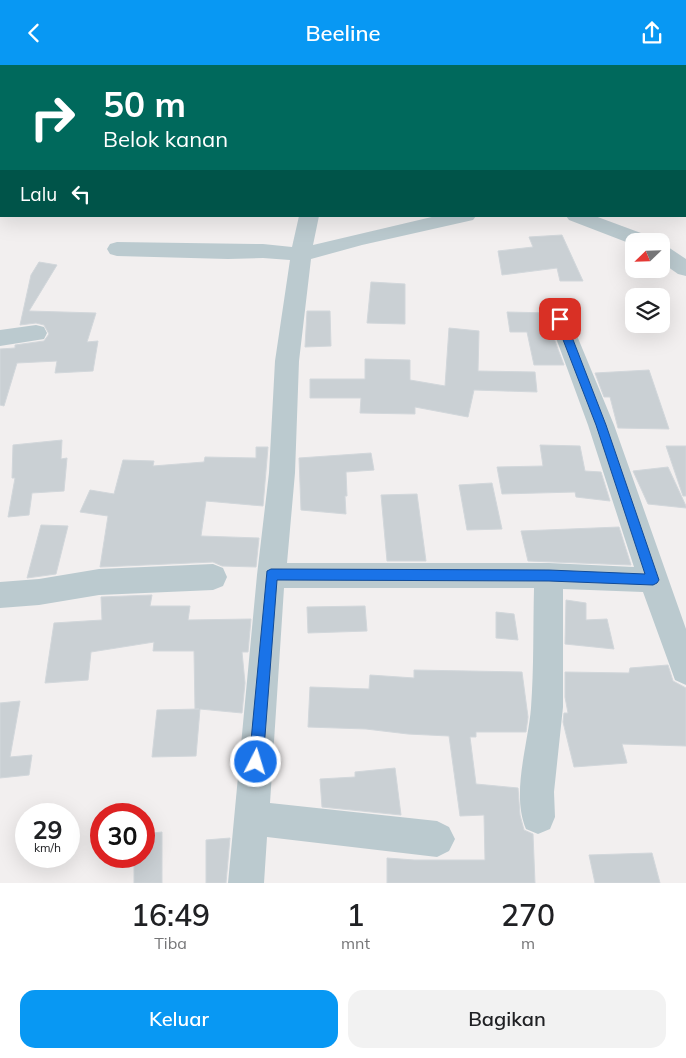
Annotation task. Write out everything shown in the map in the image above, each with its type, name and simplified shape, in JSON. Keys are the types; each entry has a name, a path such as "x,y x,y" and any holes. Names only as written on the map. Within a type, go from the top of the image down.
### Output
{"street":[{"path":"246,883 271,575 282,473 287,361 301,255 309,217"},
{"path":"118,249 263,251 301,255 360,239 461,217"},
{"path":"579,217 625,235"},
{"path":"670,258 686,269"},
{"path":"560,319 601,425 653,580 686,670"},
{"path":"0,338 36,333"},
{"path":"271,575 549,576 653,580"},
{"path":"538,817 537,792 547,707 549,576"},
{"path":"0,595 39,592 98,582 213,577"},
{"path":"252,818 437,839"}],"building":[{"path":"562,235 583,281 560,281 557,268 502,275 498,251 533,247 529,237"},
{"path":"39,262 57,265 29,311 96,313 87,342 98,341 93,371 55,373 57,361 17,363 4,406 0,405 0,349 15,348 15,345 44,341 49,334 44,325 36,323 20,325 31,275"},
{"path":"371,282 405,284 405,324 367,323"},
{"path":"307,311 330,311 331,346 305,347"},
{"path":"507,312 551,313 547,320 564,365 534,365 527,332 510,332"},
{"path":"449,328 479,331 478,371 535,372 537,392 474,390 468,417 415,407 415,414 360,413 361,398 310,398 310,379 365,379 365,359 410,360 410,380 445,386"},
{"path":"649,370 669,429 618,428 610,397 604,397 595,373"},
{"path":"62,440 61,459 67,458 64,491 32,493 29,515 8,517 15,478 12,478 13,445"},
{"path":"540,445 580,446 585,471 601,472 610,501 576,497 575,492 502,494 497,467 543,466"},
{"path":"666,446 686,446 686,496 683,496"},
{"path":"256,447 268,447 263,506 206,501 201,536 259,538 256,567 222,566 213,562 100,567 108,516 80,512 90,490 114,494 123,460 154,461 153,466 204,462 205,457 256,458"},
{"path":"371,453 374,470 346,472 346,514 301,510 299,458"},
{"path":"668,467 686,508 648,504 633,471"},
{"path":"492,483 502,529 467,530 459,485"},
{"path":"417,494 426,561 387,561 381,495"},
{"path":"41,525 68,526 56,574 27,578"},
{"path":"619,527 631,565 528,561 521,531"},
{"path":"152,595 150,606 190,606 188,620 251,619 248,652 242,652 245,683 242,713 200,709 196,756 152,757 157,710 199,709 195,709 194,651 153,651 154,642 91,652 88,680 45,683 54,623 102,620 101,597"},
{"path":"566,600 586,603 586,620 607,619 614,649 565,644"},
{"path":"365,606 367,631 308,633 307,607"},
{"path":"496,612 514,614 518,640 496,638"},
{"path":"668,665 673,681 686,688 686,746 622,744 627,763 574,767 563,722 564,713 568,713 565,697 565,672 629,673 630,668"},
{"path":"414,670 522,672 528,717 526,732 476,732 476,737 470,737 476,784 518,788 520,815 524,830 533,834 535,883 387,883 387,858 485,860 484,815 460,816 449,736 366,729 308,727 310,687 369,689 370,675 414,678"},
{"path":"20,701 10,757 32,755 29,775 0,778 0,703"},
{"path":"395,768 401,815 322,807 320,779 355,777 355,772"},
{"path":"162,832 162,883 134,883 134,868 155,868 155,833"},
{"path":"230,838 226,883 206,883 206,840"},
{"path":"652,853 660,883 595,883 589,855"}],"route":[{"path":"256,762 271,575 549,576 653,580 601,425 560,319"}]}
